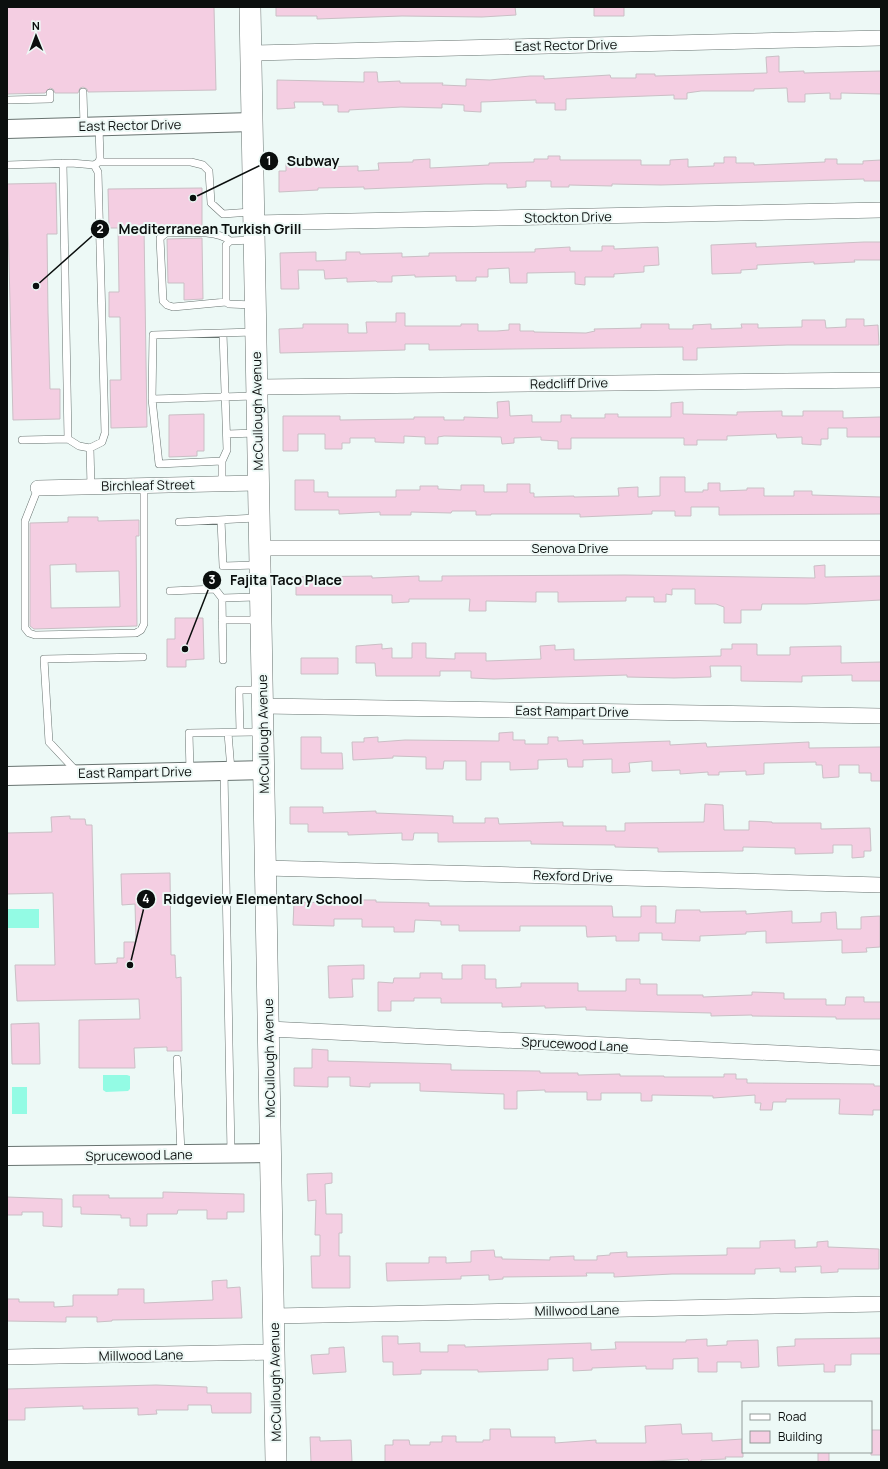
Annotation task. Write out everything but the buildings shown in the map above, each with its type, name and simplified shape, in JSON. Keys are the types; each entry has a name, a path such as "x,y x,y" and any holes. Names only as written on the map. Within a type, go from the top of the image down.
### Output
{"main road":[{"name":"McCullough Avenue","path":"250,7 276,1462"}],"street":[{"name":"East Rector Drive","path":"251,53 881,38"},
{"name":"East Rector Drive","path":"7,129 252,122"},
{"name":"Stockton Drive","path":"254,225 881,210"},
{"name":"Redcliff Drive","path":"257,392 881,380"},
{"name":"Birchleaf Street","path":"38,488 259,483"},
{"name":"Senova Drive","path":"260,557 881,548"},
{"name":"East Rampart Drive","path":"263,698 881,716"},
{"name":"East Rampart Drive","path":"7,776 78,773 264,770"},
{"name":"Rexford Drive","path":"266,868 881,885"},
{"name":"Sprucewood Lane","path":"269,1029 881,1058"},
{"name":"Sprucewood Lane","path":"7,1156 271,1153"},
{"name":"Millwood Lane","path":"274,1316 881,1304"},
{"name":"Millwood Lane","path":"7,1357 274,1352"}],"lane":[{"path":"22,440 68,439 79,446 90,448 102,442 105,433 98,172 91,127 83,92"},
{"path":"7,100 50,99 50,93"},
{"path":"7,165 191,162 203,165 209,171 211,203 215,208 223,214 254,225"},
{"path":"63,164 68,439"},
{"path":"226,302 225,248 230,241 254,225"},
{"path":"230,241 224,236 209,233 166,233 160,238 163,301 167,305 173,307 226,302 229,304 256,305"},
{"path":"222,461 160,464 152,399 153,335 256,332"},
{"path":"222,484 222,461 227,450 223,333"},
{"path":"152,399 226,397 257,392"},
{"path":"227,434 258,433"},
{"path":"90,448 91,487"},
{"path":"38,488 25,521 25,628 29,633 35,635 136,633 141,630 144,624 144,485"},
{"path":"179,522 259,518"},
{"path":"221,520 222,566 260,557"},
{"path":"170,591 215,589 222,598 223,660"},
{"path":"222,598 261,597"},
{"path":"222,620 261,620"},
{"path":"78,773 49,742 44,659 143,657"},
{"path":"240,732 239,690 263,698"},
{"path":"190,771 189,733 263,732"},
{"path":"228,733 227,771 231,1153"},
{"path":"177,1059 181,1154"}],"green space":[{"path":"7,909 39,909 39,928 7,928"},
{"path":"103,1075 130,1076 130,1089 128,1091 106,1092 103,1090"},
{"path":"12,1087 27,1087 27,1114 12,1114"}],"place":[{"name":"Subway","path":"193,198"},
{"name":"Mediterranean Turkish Grill","path":"36,286"},
{"name":"Fajita Taco Place","path":"185,649"},
{"name":"Ridgeview Elementary School","path":"130,965"}]}
